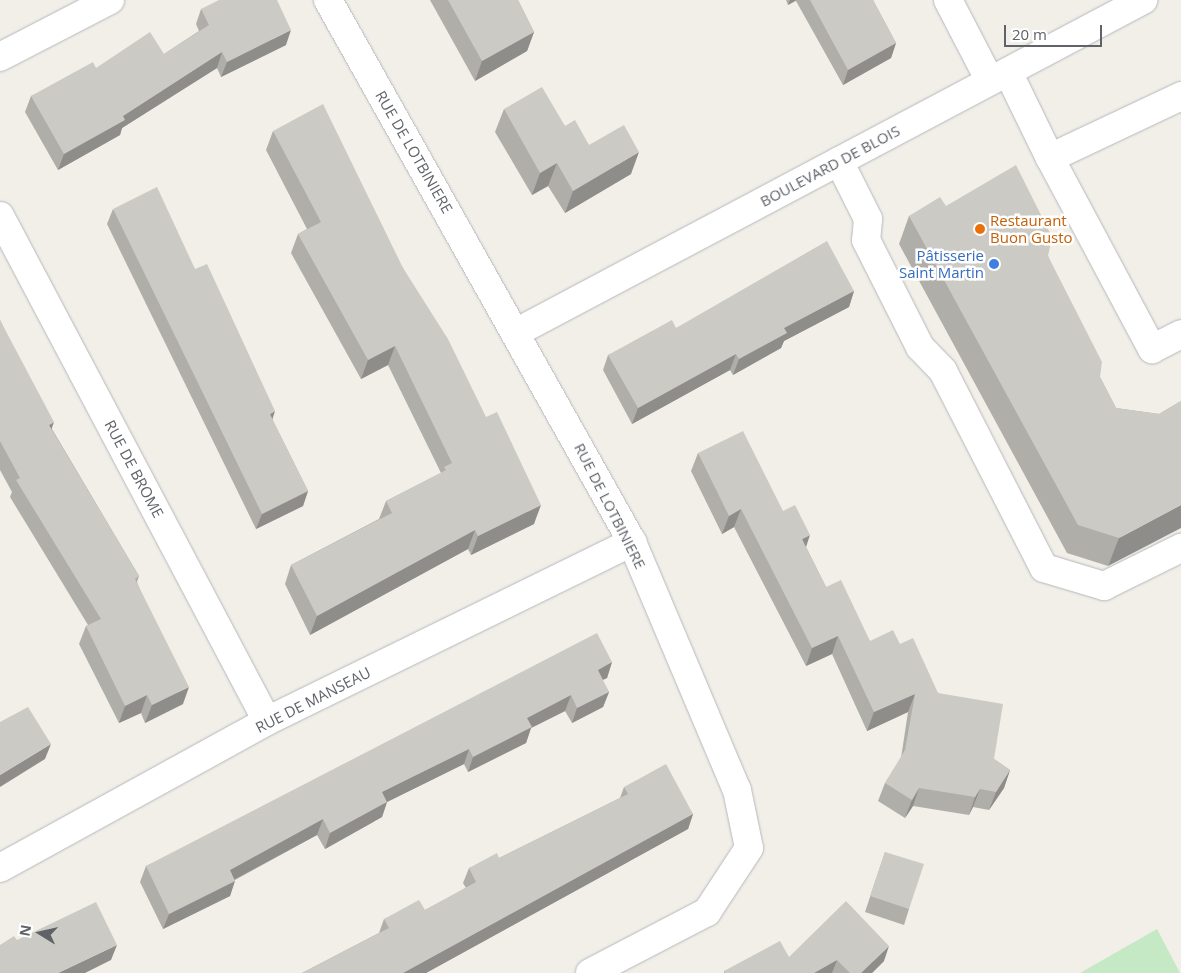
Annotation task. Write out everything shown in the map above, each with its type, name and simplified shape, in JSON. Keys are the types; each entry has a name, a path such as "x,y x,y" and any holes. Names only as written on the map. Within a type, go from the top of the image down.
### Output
{"street":[{"path":"0,57 110,0"},
{"name":"RUE DE LOTBINIERE","path":"328,0 517,332 632,542 737,790 749,848 707,912 590,973"},
{"path":"948,0 999,76 1050,158 1152,349 1181,334"},
{"name":"BOULEVARD DE BLOIS","path":"517,332 1144,0"},
{"path":"1050,158 1181,96"},
{"path":"839,161 868,219 866,240 874,257 920,348 943,371 1044,568 1104,586 1181,548"},
{"name":"RUE DE BROME","path":"0,216 268,722"},
{"name":"RUE DE MANSEAU","path":"0,868 268,722 632,542"}],"green space":[{"path":"1157,929 1180,973 1080,973"}],"building":[{"path":"219,0 277,0 291,30 227,62 222,52 123,116 125,120 64,154 31,96 93,62 96,68 150,32 164,54 209,25 201,9"},
{"path":"448,0 518,0 534,32 482,61"},
{"path":"810,0 873,0 896,43 848,70"},
{"path":"542,87 565,126 575,120 589,145 624,125 639,152 573,191 557,163 540,173 504,109"},
{"path":"323,104 403,268 448,339 486,417 497,412 541,505 478,536 475,530 317,616 291,565 392,513 386,501 446,470 444,467 452,463 395,346 368,360 298,234 321,222 273,131"},
{"path":"1016,165 1052,237 1048,256 1102,362 1100,377 1116,408 1159,414 1181,401 1181,505 1119,538 1078,525 909,216 940,197 946,206"},
{"path":"157,187 195,269 207,264 275,411 270,414 308,491 262,514 113,209"},
{"path":"827,241 854,291 784,328 787,333 739,359 736,354 638,408 608,355 672,320 676,328"},
{"path":"0,320 54,422 49,425 139,576 135,579 189,687 152,705 147,695 125,706 86,626 101,619 16,480 20,478 0,441"},
{"path":"743,431 783,511 795,505 810,535 802,539 826,587 841,580 870,641 893,630 900,644 913,638 938,693 1003,704 994,759 1010,770 996,792 980,789 975,797 919,788 912,800 885,783 905,750 915,694 874,712 838,636 812,648 741,509 729,516 698,453"},
{"path":"597,633 612,662 598,670 609,692 577,708 571,695 527,718 532,727 473,757 469,749 382,792 387,802 330,833 323,819 230,870 235,881 169,914 146,866"},
{"path":"28,707 51,744 0,775 0,722"},
{"path":"666,764 693,814 403,973 302,973 389,928 384,919 419,900 425,910 476,882 469,868 497,853 499,858 628,794 624,787"},
{"path":"885,852 924,864 909,909 870,896"},
{"path":"846,901 889,946 861,973 850,973 837,960 814,973 725,973 724,971 780,941 789,957"},
{"path":"96,902 117,945 58,973 0,973 0,945 14,936 17,940"}],"place":[{"name":"Restaurant Buon Gusto","path":"980,229"},
{"name":"Pâtisserie Saint Martin","path":"994,264"}]}
